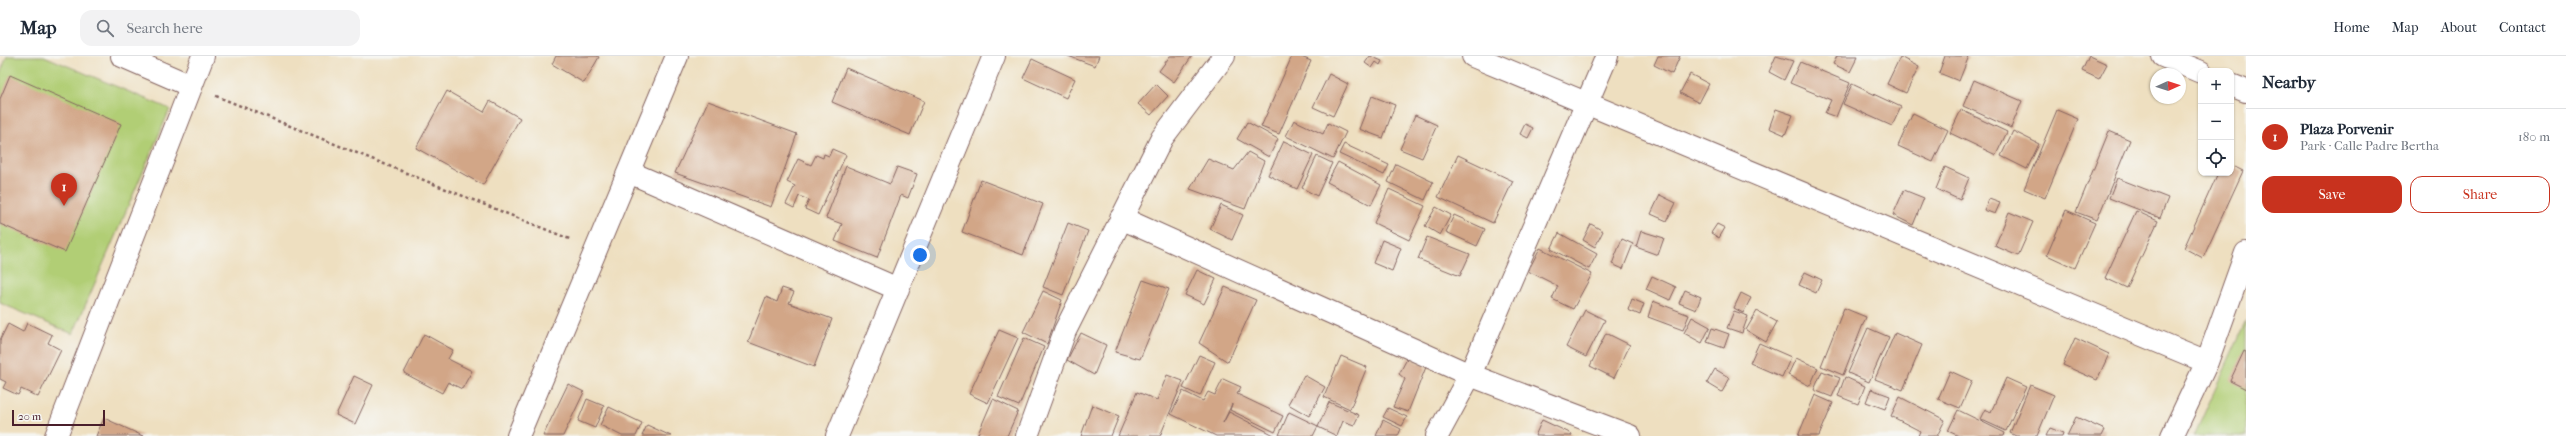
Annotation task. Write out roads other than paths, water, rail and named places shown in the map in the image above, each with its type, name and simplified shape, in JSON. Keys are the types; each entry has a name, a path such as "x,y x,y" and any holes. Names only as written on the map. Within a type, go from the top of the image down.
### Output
{"street":[{"path":"122,56 191,86"},
{"path":"56,436 203,56"},
{"path":"518,436 677,56"},
{"path":"837,436 994,56"},
{"path":"1027,436 1064,331 1162,138 1224,56"},
{"path":"1473,56 1586,105 2207,362"},
{"path":"1437,436 1470,375 1607,56"},
{"path":"2163,56 2198,71"},
{"path":"2234,86 2246,91"},
{"path":"629,172 898,289"},
{"path":"1122,218 1278,286 1470,375 1630,436"},
{"path":"2172,436 2207,362 2246,253"}],"place":[{"name":"Plaza Porvenir","path":"64,206"}]}
